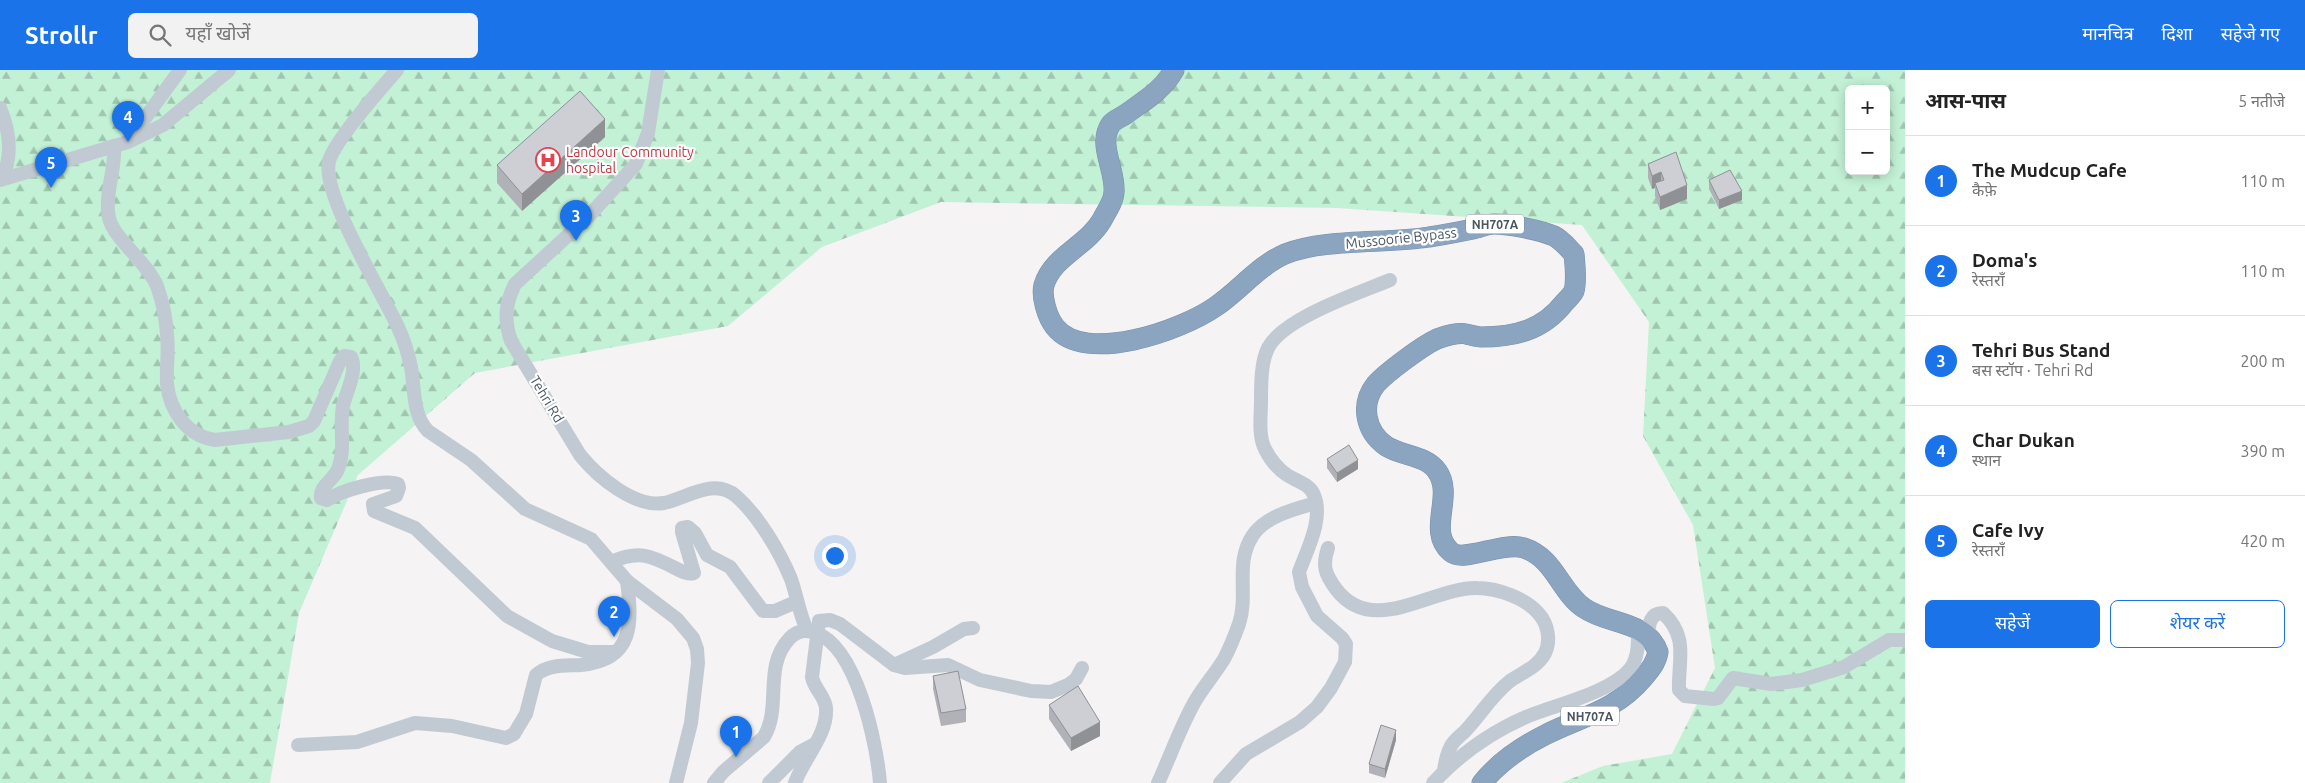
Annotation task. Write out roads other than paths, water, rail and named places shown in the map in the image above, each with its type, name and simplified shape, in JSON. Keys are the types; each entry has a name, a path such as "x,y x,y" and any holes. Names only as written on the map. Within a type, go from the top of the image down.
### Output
{"highway":[{"name":"Mussoorie Bypass","path":"1174,70 1166,84 1111,124 1105,142 1114,174 1114,195 1100,222 1085,240 1051,269 1043,287 1045,304 1054,326 1066,336 1079,342 1100,344 1125,342 1160,333 1213,309 1247,282 1262,267 1286,254 1317,247 1428,238 1493,224 1539,231 1556,237 1574,254 1575,267 1574,292 1553,318 1533,330 1479,338 1464,333 1437,339 1383,376 1371,390 1366,405 1366,418 1374,433 1387,446 1420,459 1436,469 1444,494 1439,530 1442,541 1452,553 1465,556 1509,545 1540,554 1565,585 1574,600 1585,609 1643,632"},
{"name":"NH707A","path":"1482,783 1516,751 1547,734 1602,711 1629,695 1657,661 1658,652 1643,632"}],"street":[{"path":"128,142 180,70"},
{"path":"0,108 10,140 4,152 1,180 128,142 164,125 229,70"},
{"path":"397,70 338,145 329,159 328,170 334,194 350,231 370,276 398,327 407,350 417,412 423,426 471,460 525,509 584,534 596,543 627,581 677,619 693,638 697,649 698,663 691,723 676,783"},
{"name":"Tehri Rd","path":"658,70 648,133 636,164 588,217 515,284 509,297 506,327 511,341 580,455 593,471 619,491 652,503 663,503 696,491 712,488 732,493 764,530 775,548 791,580 796,602 811,631"},
{"path":"114,146 108,216 111,224 147,270 157,286 167,334 167,384 171,401 190,431 204,439 215,440 302,430 314,421 340,361 344,356 351,357 353,368 342,416 340,462 336,474 322,489 322,498 328,500 339,493 374,484 398,484 399,488 396,496 373,504 374,511 415,528 507,616 552,641 588,652 615,652"},
{"path":"1220,783 1246,754 1300,722 1317,707 1331,688 1345,662 1346,644 1342,638 1317,616 1300,579 1299,572 1314,527 1316,503 1311,489 1286,474 1271,459 1261,437 1261,390 1267,350 1272,341 1290,326 1390,280"},
{"path":"1158,783 1192,707 1203,687 1224,659 1237,629 1242,615 1242,557 1247,544 1253,534 1270,519 1297,508 1316,503"},
{"path":"611,562 628,555 640,554 655,558 690,574 694,573 682,532 682,528 688,527 695,532 707,555 730,567 763,611 775,611 796,602"},
{"path":"1328,548 1323,563 1325,572 1341,596 1357,606 1396,609 1463,589 1477,588 1491,589 1512,596 1541,616 1548,635 1545,653 1535,664 1500,690 1453,743 1446,757 1444,771"},
{"path":"298,745 356,742 415,724 447,725 506,738 514,734 520,726 526,714 536,675 541,671 560,666 594,662 615,652 628,634 631,621 627,581"},
{"path":"1433,783 1459,756 1489,736 1525,717 1576,699 1616,680 1630,669 1636,657 1638,644 1643,632 1652,617 1657,613 1663,613 1677,630 1680,642 1679,690 1684,696 1718,698 1726,684 1733,678 1771,684 1802,680 1844,667 1889,640 1905,640"},
{"path":"795,783 826,719 824,699 813,685 812,677 811,631 823,619 840,624 894,665 914,668 948,666 980,680 1043,692 1051,692 1068,685 1076,679 1082,668"},
{"path":"894,665 933,647 964,629 973,628"},
{"path":"714,783 722,772 764,737 773,711 773,677 778,656 788,639 796,633 811,631 831,642 852,674 866,708 879,766 880,783"},
{"path":"769,783 800,752 814,744"}],"place":[{"name":"Char Dukan","path":"128,142"},
{"name":"Landour Community hospital","path":"548,160"},
{"name":"Cafe Ivy","path":"51,188"},
{"name":"Tehri Bus Stand","path":"576,241"},
{"name":"Doma's","path":"614,637"},
{"name":"The Mudcup Cafe","path":"736,757"}]}
